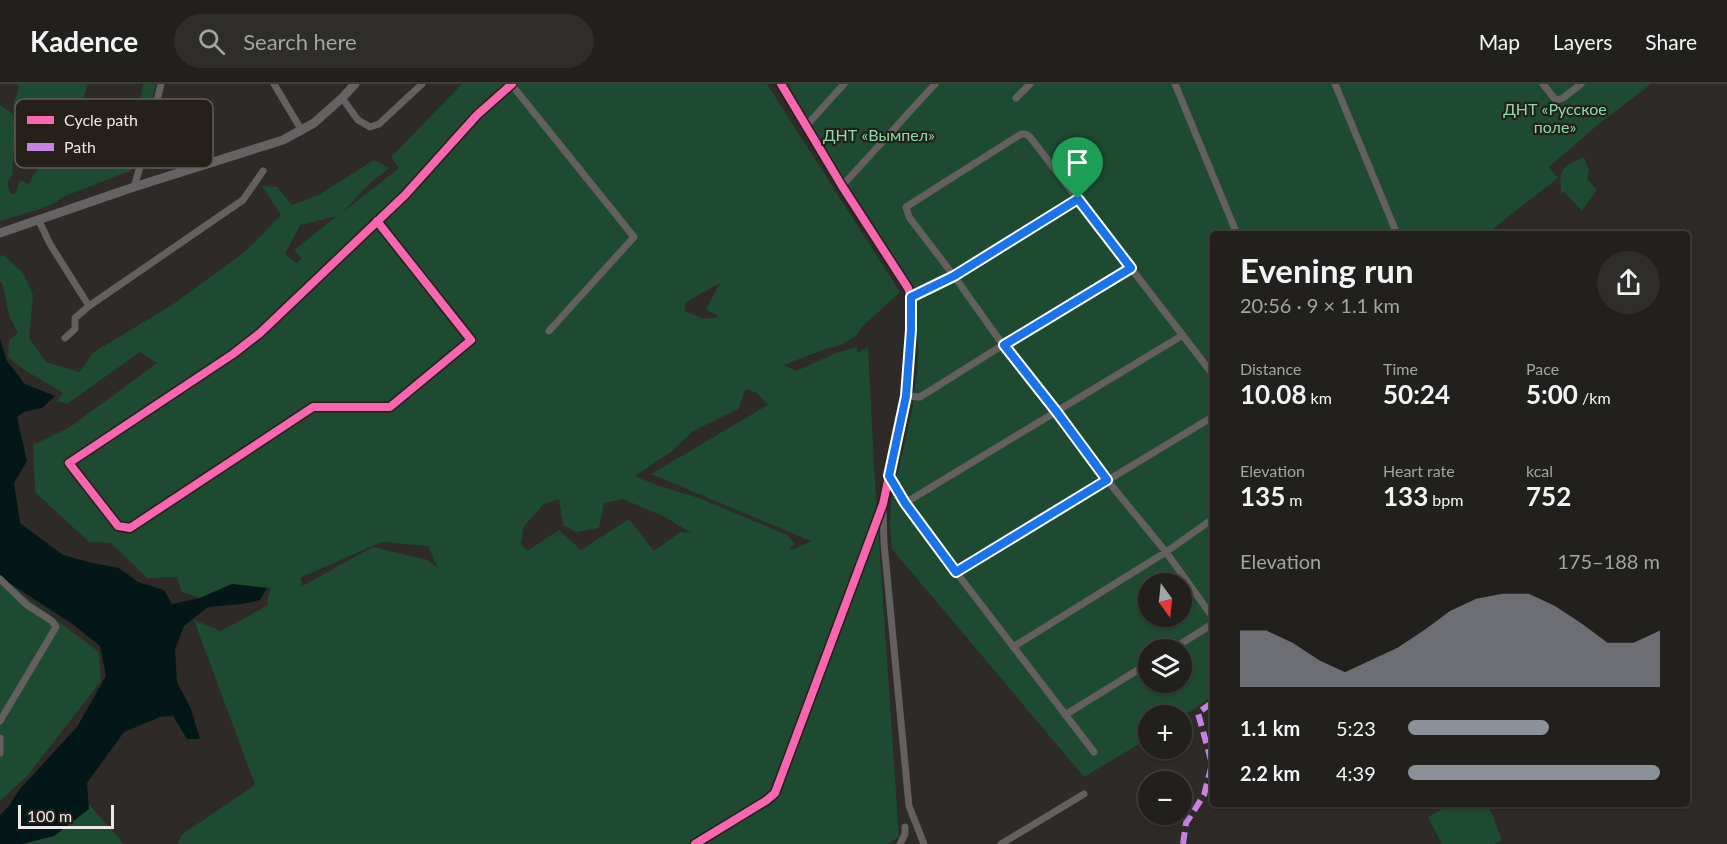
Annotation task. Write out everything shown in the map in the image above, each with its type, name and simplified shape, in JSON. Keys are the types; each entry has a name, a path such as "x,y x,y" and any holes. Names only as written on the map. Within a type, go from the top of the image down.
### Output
{"main road":[{"path":"213,163 264,148 302,131 323,116 355,84"},
{"path":"3,232 197,168"}],"street":[{"path":"157,99 161,84"},
{"path":"274,84 302,131"},
{"path":"342,98 358,120 370,127 380,124 422,84"},
{"path":"377,221 471,340 390,407 313,407 130,528 118,526 69,463 260,333 377,221 405,195 477,115 512,84 634,237 549,331"},
{"path":"694,844 775,793 883,504 906,396 911,330 911,297 908,288 842,186 781,84"},
{"path":"806,126 844,84"},
{"path":"842,186 935,84"},
{"path":"1016,98 1030,84"},
{"path":"1175,84 1236,231"},
{"path":"1335,84 1396,231"},
{"path":"1544,84 1557,99 1563,98 1581,84"},
{"path":"1210,371 1026,134 906,207 1004,345 1107,480 1166,552 1210,615"},
{"path":"134,187 140,168"},
{"path":"65,338 75,329 75,318 89,306 243,200 264,171"},
{"path":"911,297 954,276 1078,199"},
{"path":"38,219 50,244 89,306"},
{"path":"906,396 920,398 1131,268"},
{"path":"905,503 1183,335"},
{"path":"956,572 1210,418"},
{"path":"889,476 905,503 956,572 1094,752"},
{"path":"883,504 884,543 909,806 924,844"},
{"path":"1013,647 1166,552 1210,521"},
{"path":"0,579 27,605 52,621 56,627 0,721"},
{"path":"1187,639 1210,624"},
{"path":"1065,715 1138,670"},
{"path":"0,738 0,753"},
{"path":"1001,844 1084,794"},
{"path":"900,844 905,834 904,827"}],"green space":[{"path":"18,84 88,84 83,99 16,99"},
{"path":"143,84 156,84 152,99 140,99"},
{"path":"462,84 767,84 900,292 861,328 856,336 839,346 784,365 796,371 836,353 857,347 857,353 868,347 899,837 887,844 178,844 181,835 255,785 194,620 221,631 268,605 271,588 232,584 200,598 182,592 177,577 147,578 111,543 89,542 35,492 33,445 70,427 157,363 140,352 67,404 57,401 63,393 23,369 8,357 9,340 18,333 9,316 3,285 0,281 0,256 4,255 23,273 33,295 29,338 46,362 79,372 94,352 172,305 246,251 281,215 262,186 277,187 292,205 320,194 374,160 389,168 368,185 343,212 399,168 391,157","holes":["337,216 294,250 302,259 296,263 285,254 300,225","720,283 706,309 719,317 705,319 684,311 686,302","746,389 757,393 768,405 651,474 811,541 789,549 795,544 787,535 699,498 635,476 671,452 693,431 738,409","559,499 563,525 576,532 599,528 604,503 623,499 667,518 691,533 680,532 654,551 629,519 581,550 559,530 527,551 521,544 524,526 544,504","381,542 428,546 438,568 427,560 373,547 302,586 300,578"]},
{"path":"785,84 1651,84 1600,123 1549,167 1558,178 1490,231 1210,231 1210,698 1192,710 1192,705 1138,705 1138,745 1084,777 892,549 891,502 912,411 918,363 917,295"},
{"path":"0,105 13,114 15,122 13,175 8,184 11,194 15,194 20,181 27,184 39,168 134,168 65,196 40,209 0,221"},
{"path":"1584,157 1589,170 1587,179 1597,190 1582,211 1564,192 1561,193 1561,174 1570,164"},
{"path":"0,578 99,652 101,681 28,775 0,801"},
{"path":"87,802 124,844 26,844"},
{"path":"1446,807 1489,807 1502,840 1494,844 1442,844 1428,817"}],"shaded area":[{"path":"0,339 7,361 25,384 55,396 42,408 24,412 17,417 27,461 14,483 20,523 63,555 119,568 138,582 164,590 172,604 200,598 232,584 267,588 260,600 208,607 184,626 175,650 177,682 191,709 200,739 187,739 173,716 160,717 124,732 87,783 89,809 54,836 22,844 0,844 0,815 19,790 77,727 106,676 100,646 71,623 0,577"}],"marked path":[{"path":"1210,704 1198,713 1210,757"},
{"path":"1183,844 1186,823 1204,795 1210,772"}],"cycle path":[{"path":"377,221 471,340 390,407 313,407 130,528 118,526 69,463 233,354 260,333 405,195 477,115 512,84"},
{"path":"695,844 775,793 883,504 906,396 911,330 911,297 908,288 842,186 781,84"}],"route":[{"path":"1078,199 1131,268 1004,345 1107,480 956,572 905,503 889,476 906,396 911,297 954,276 1078,199"}],"park label":[{"name":"ДНТ «Русское поле»","path":"1555,118"},
{"name":"ДНТ «Вымпел»","path":"879,135"}]}
